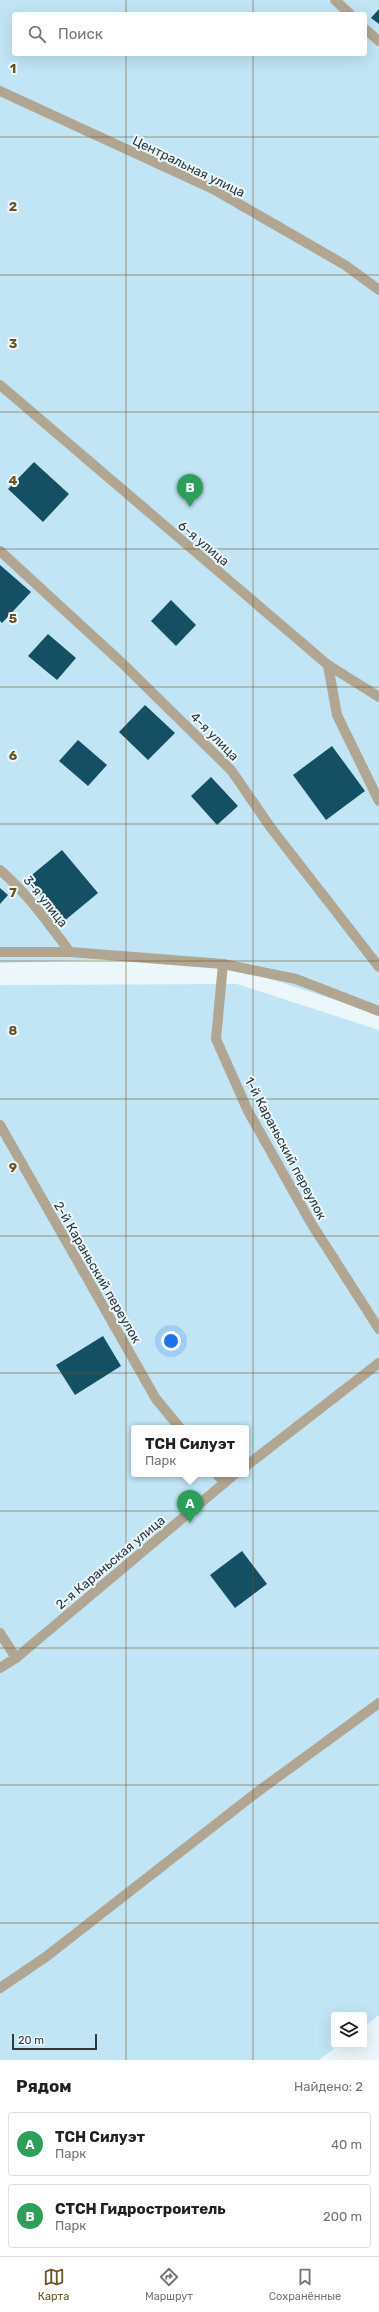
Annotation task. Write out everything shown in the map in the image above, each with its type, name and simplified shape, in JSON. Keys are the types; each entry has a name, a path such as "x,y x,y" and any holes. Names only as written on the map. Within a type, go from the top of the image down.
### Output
{"street":[{"path":"335,0 348,12"},
{"path":"367,31 379,41"},
{"name":"Центральная улица","path":"0,91 213,189 344,265 379,290"},
{"name":"6-я улица","path":"0,385 328,665 379,697"},
{"name":"4-я улица","path":"0,551 122,663 231,770 276,835 379,968"},
{"path":"328,665 337,715 379,801"},
{"name":"3-я улица","path":"0,870 15,883 36,906 70,952"},
{"path":"0,952 70,952 223,964 296,980 379,1011"},
{"name":"1-й Караньский переулок","path":"223,964 216,1039 252,1117 311,1223 379,1329"},
{"name":"2-й Караньский переулок","path":"0,1125 156,1399 178,1425"},
{"path":"249,1464 379,1363"},
{"path":"219,1477 224,1483"},
{"name":"2-я Караньская улица","path":"0,1668 16,1658 232,1477"},
{"path":"0,1633 16,1658"},
{"path":"0,1988 46,1956 256,1793 379,1703"}],"shaded area":[{"path":"0,0 379,0 379,1014 223,964 94,960 0,963"},
{"path":"237,984 379,1030 379,2015 367,2025 367,2012 331,2012 331,2048 335,2048 319,2060 0,2060 0,985"}],"building":[{"path":"379,9 379,24 371,18"},
{"path":"34,462 69,494 43,522 8,489"},
{"path":"0,565 31,592 2,623 0,621"},
{"path":"171,600 196,625 176,646 151,621"},
{"path":"48,634 76,658 57,680 28,656"},
{"path":"145,705 175,733 148,760 119,732"},
{"path":"78,740 107,765 88,786 59,761"},
{"path":"332,746 365,791 326,820 293,775"},
{"path":"211,777 238,806 217,825 191,796"},
{"path":"62,850 98,893 63,922 27,879"},
{"path":"0,888 8,895 0,904"},
{"path":"103,1336 121,1366 75,1395 56,1365"},
{"path":"242,1551 267,1584 235,1608 210,1575"}],"place":[{"name":"СТСН Гидростроитель","path":"190,507"},
{"name":"ТСН Силуэт","path":"190,1523"}]}
